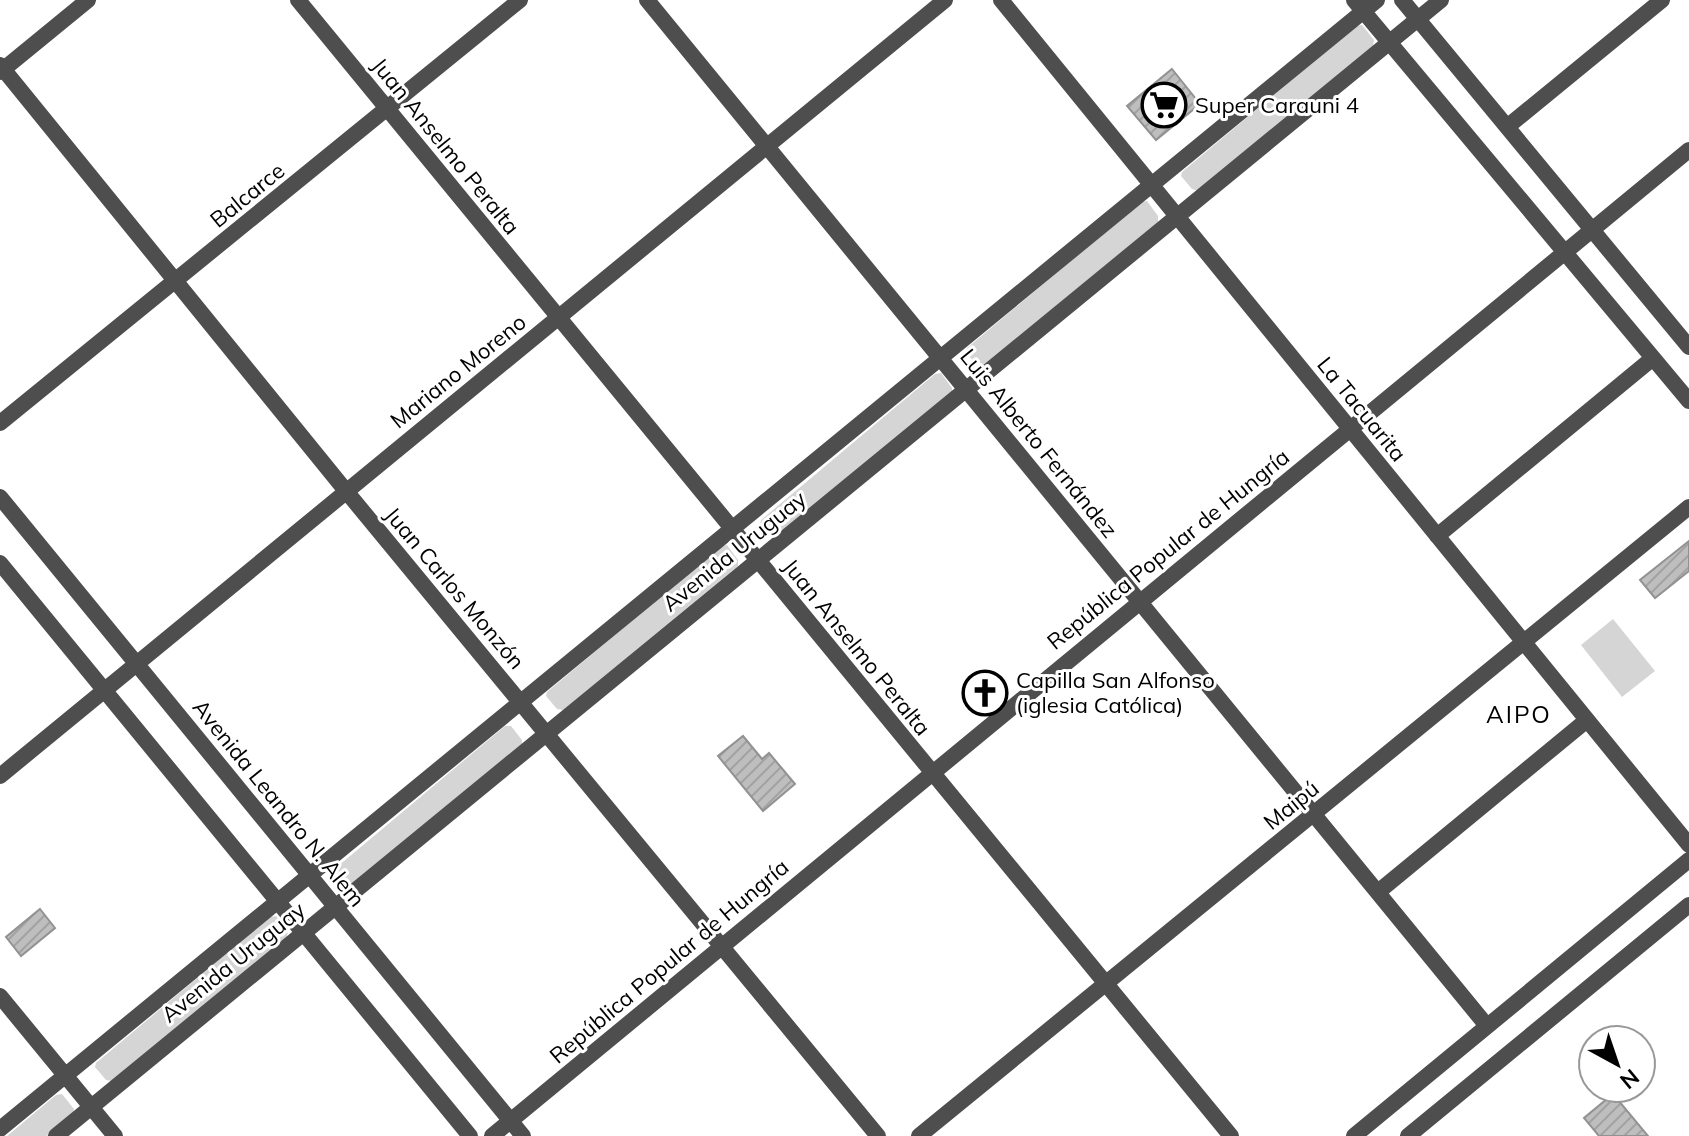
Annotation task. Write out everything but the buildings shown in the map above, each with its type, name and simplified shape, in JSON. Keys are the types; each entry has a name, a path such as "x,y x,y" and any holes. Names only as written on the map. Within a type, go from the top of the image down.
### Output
{"street":[{"path":"1,69 88,0"},
{"name":"Juan Anselmo Peralta","path":"298,0 1231,1136"},
{"name":"Balcarce","path":"0,423 520,0"},
{"name":"Luis Alberto Fernández","path":"647,0 1487,1026"},
{"name":"Mariano Moreno","path":"0,776 945,0"},
{"name":"La Tacuarita","path":"1001,0 1689,845"},
{"name":"Avenida Uruguay","path":"0,1129 1151,186 1359,6 1377,0"},
{"path":"1402,0 1689,347"},
{"name":"Avenida Uruguay","path":"56,1136 1441,0"},
{"path":"1507,127 1662,0"},
{"path":"1359,6 1689,401"},
{"name":"Juan Carlos Monzón","path":"1,69 878,1136"},
{"name":"República Popular de Hungría","path":"492,1136 1689,150"},
{"path":"1437,536 1653,358"},
{"name":"Avenida Leandro N. Alem","path":"0,497 523,1136"},
{"name":"Maipú","path":"919,1136 1689,507"},
{"path":"0,563 470,1136"},
{"path":"1378,892 1587,720"},
{"path":"1354,1136 1689,860"},
{"path":"1408,1136 1689,905"},
{"path":"0,996 115,1136"}],"shaded area":[{"path":"1362,25 1374,40 1373,46 1198,191 1192,189 1181,176 1182,172 1356,26"},
{"path":"1147,201 1158,216 1158,222 982,366 976,365 966,352 967,348 1141,202"},
{"path":"941,373 952,388 952,394 777,538 771,537 760,524 761,520 935,374"},
{"path":"727,545 738,560 738,566 563,710 557,709 546,696 547,692 721,546"},
{"path":"1613,619 1655,671 1622,697 1581,645"},
{"path":"505,726 511,726 522,740 522,747 347,891 341,889 330,877 331,872"},
{"path":"276,916 288,931 287,937 112,1081 106,1080 95,1067 96,1063 270,917"},
{"path":"62,1094 74,1109 73,1115 47,1136 7,1136 56,1095"}],"place":[{"name":"Super Carauni 4","path":"1164,105"},
{"name":"Capilla San Alfonso (iglesia Católica)","path":"985,693"}],"district":[{"name":"AIPO","path":"1519,715"}]}
